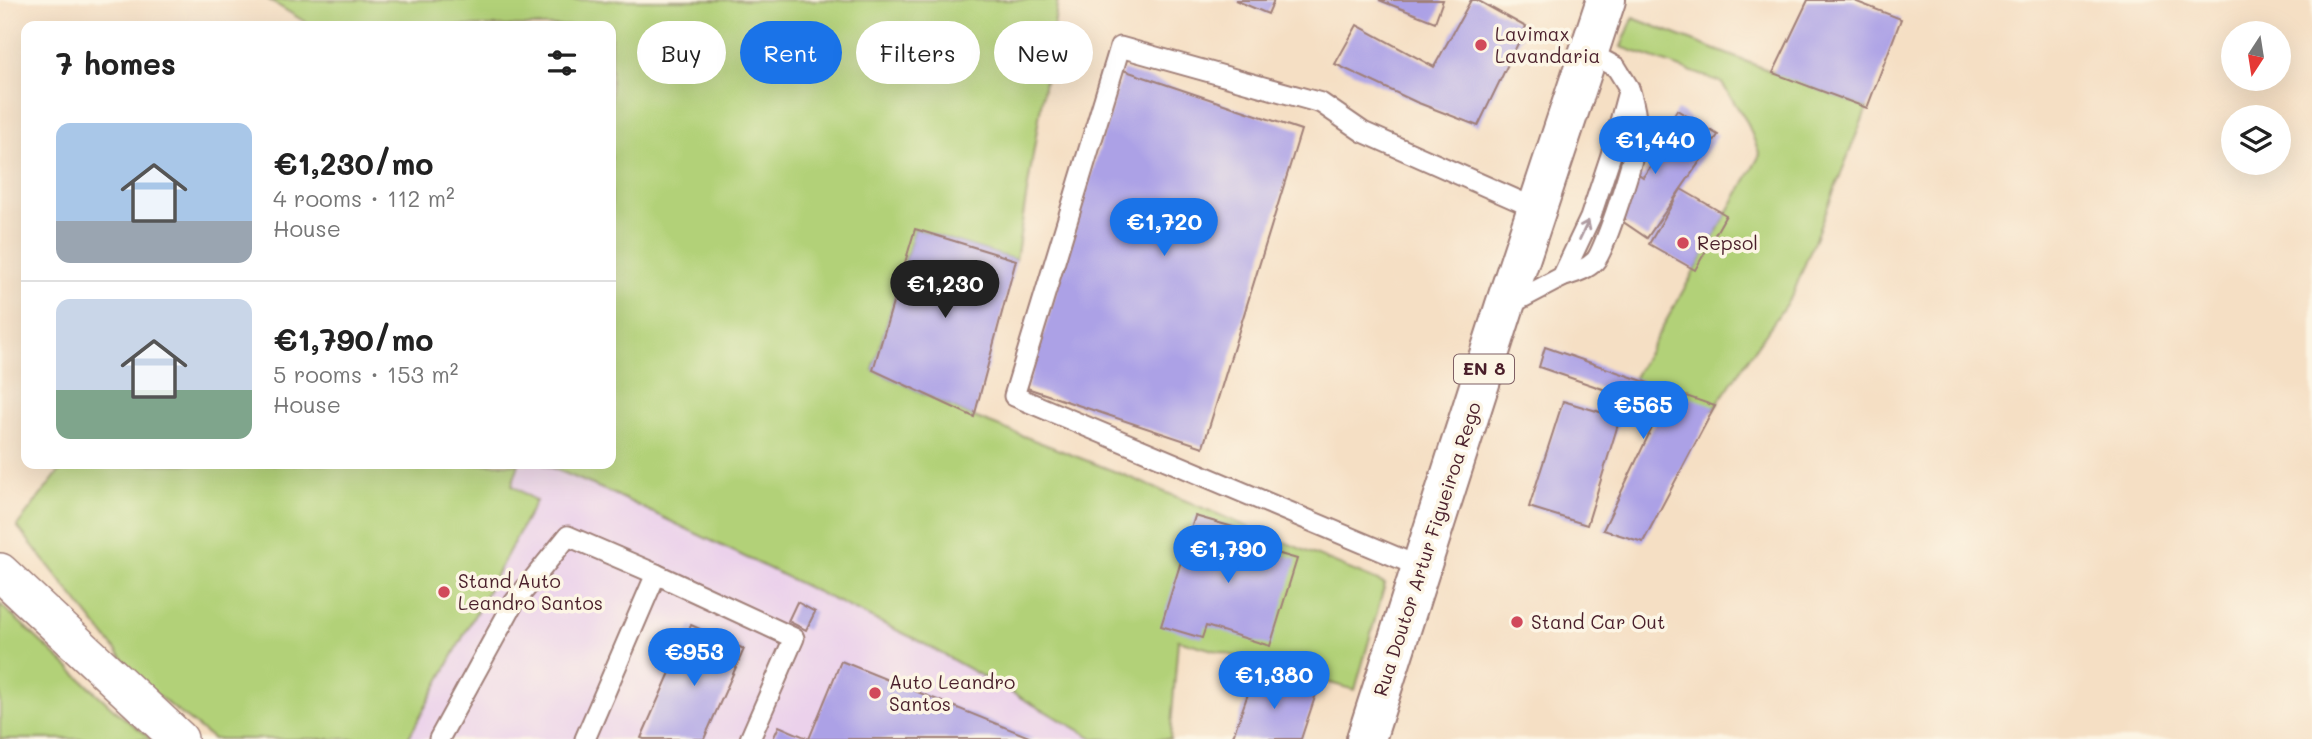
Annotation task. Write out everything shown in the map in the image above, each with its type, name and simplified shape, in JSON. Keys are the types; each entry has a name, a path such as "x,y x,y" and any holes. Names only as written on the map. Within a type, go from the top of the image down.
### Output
{"main road":[{"name":"Rua Doutor Artur Figueiroa Rego","path":"1366,739 1606,0"}],"street":[{"path":"0,572 179,739"}],"lane":[{"path":"1420,567 1014,396 1120,47 1321,103 1363,132 1536,209"},
{"path":"1504,308 1562,277 1590,218 1611,155 1629,88 1616,67 1588,52"},
{"path":"439,739 513,604 568,536 794,638 750,739"},
{"path":"585,739 656,574"}],"shaded area":[{"name":"Stand Auto Leandro Santos","path":"61,469 555,469 614,494 915,639 1095,739 213,739 17,526"}],"green space":[{"path":"269,0 1058,0 1055,21 994,21 994,84 1044,84 1016,260 915,229 873,370 974,417 1124,475 1385,584 1355,690 1178,640 1170,739 1095,739 915,639 614,494 555,469 616,469 616,21 304,21"},
{"path":"1633,18 1867,108 1793,294 1712,411 1632,381 1760,155 1747,122 1721,82 1621,47"},
{"path":"61,469 517,469 512,485 536,501 408,739 213,739 143,684 17,526"},
{"path":"0,604 119,714 152,739 0,739"}],"building":[{"path":"1235,0 1274,0 1268,14"},
{"path":"1379,0 1443,0 1435,22"},
{"name":"Lavimax Lavandaria","path":"1471,0 1477,0 1526,27 1478,126 1416,102 1335,64 1357,25 1434,67"},
{"path":"1808,0 1852,0 1901,19 1867,108 1773,73"},
{"path":"1123,70 1301,130 1203,447 1027,388"},
{"path":"1677,110 1718,135 1647,238 1594,202 1611,155 1643,177 1663,148 1657,143"},
{"path":"1681,189 1726,215 1695,270 1649,244"},
{"path":"915,229 1016,260 974,417 873,370"},
{"path":"1545,347 1715,406 1643,542 1603,530 1661,409 1539,367"},
{"path":"1563,401 1620,418 1587,525 1529,507"},
{"path":"1195,516 1247,531 1243,543 1297,559 1270,646 1206,626 1202,638 1161,626"},
{"path":"797,602 815,612 806,630 788,621"},
{"path":"691,625 744,649 704,739 641,738"},
{"name":"Auto Leandro Santos","path":"841,661 1034,739 809,739"},
{"path":"1255,674 1316,694 1301,739 1232,739"},
{"path":"779,726 809,739 773,739"}],"place":[{"name":"Lavimax Lavandaria","path":"1481,45"},
{"name":"Repsol","path":"1683,243"},
{"name":"Stand Auto Leandro Santos","path":"444,592"},
{"name":"Stand Car Out","path":"1517,622"},
{"name":"Auto Leandro Santos","path":"875,693"}]}
